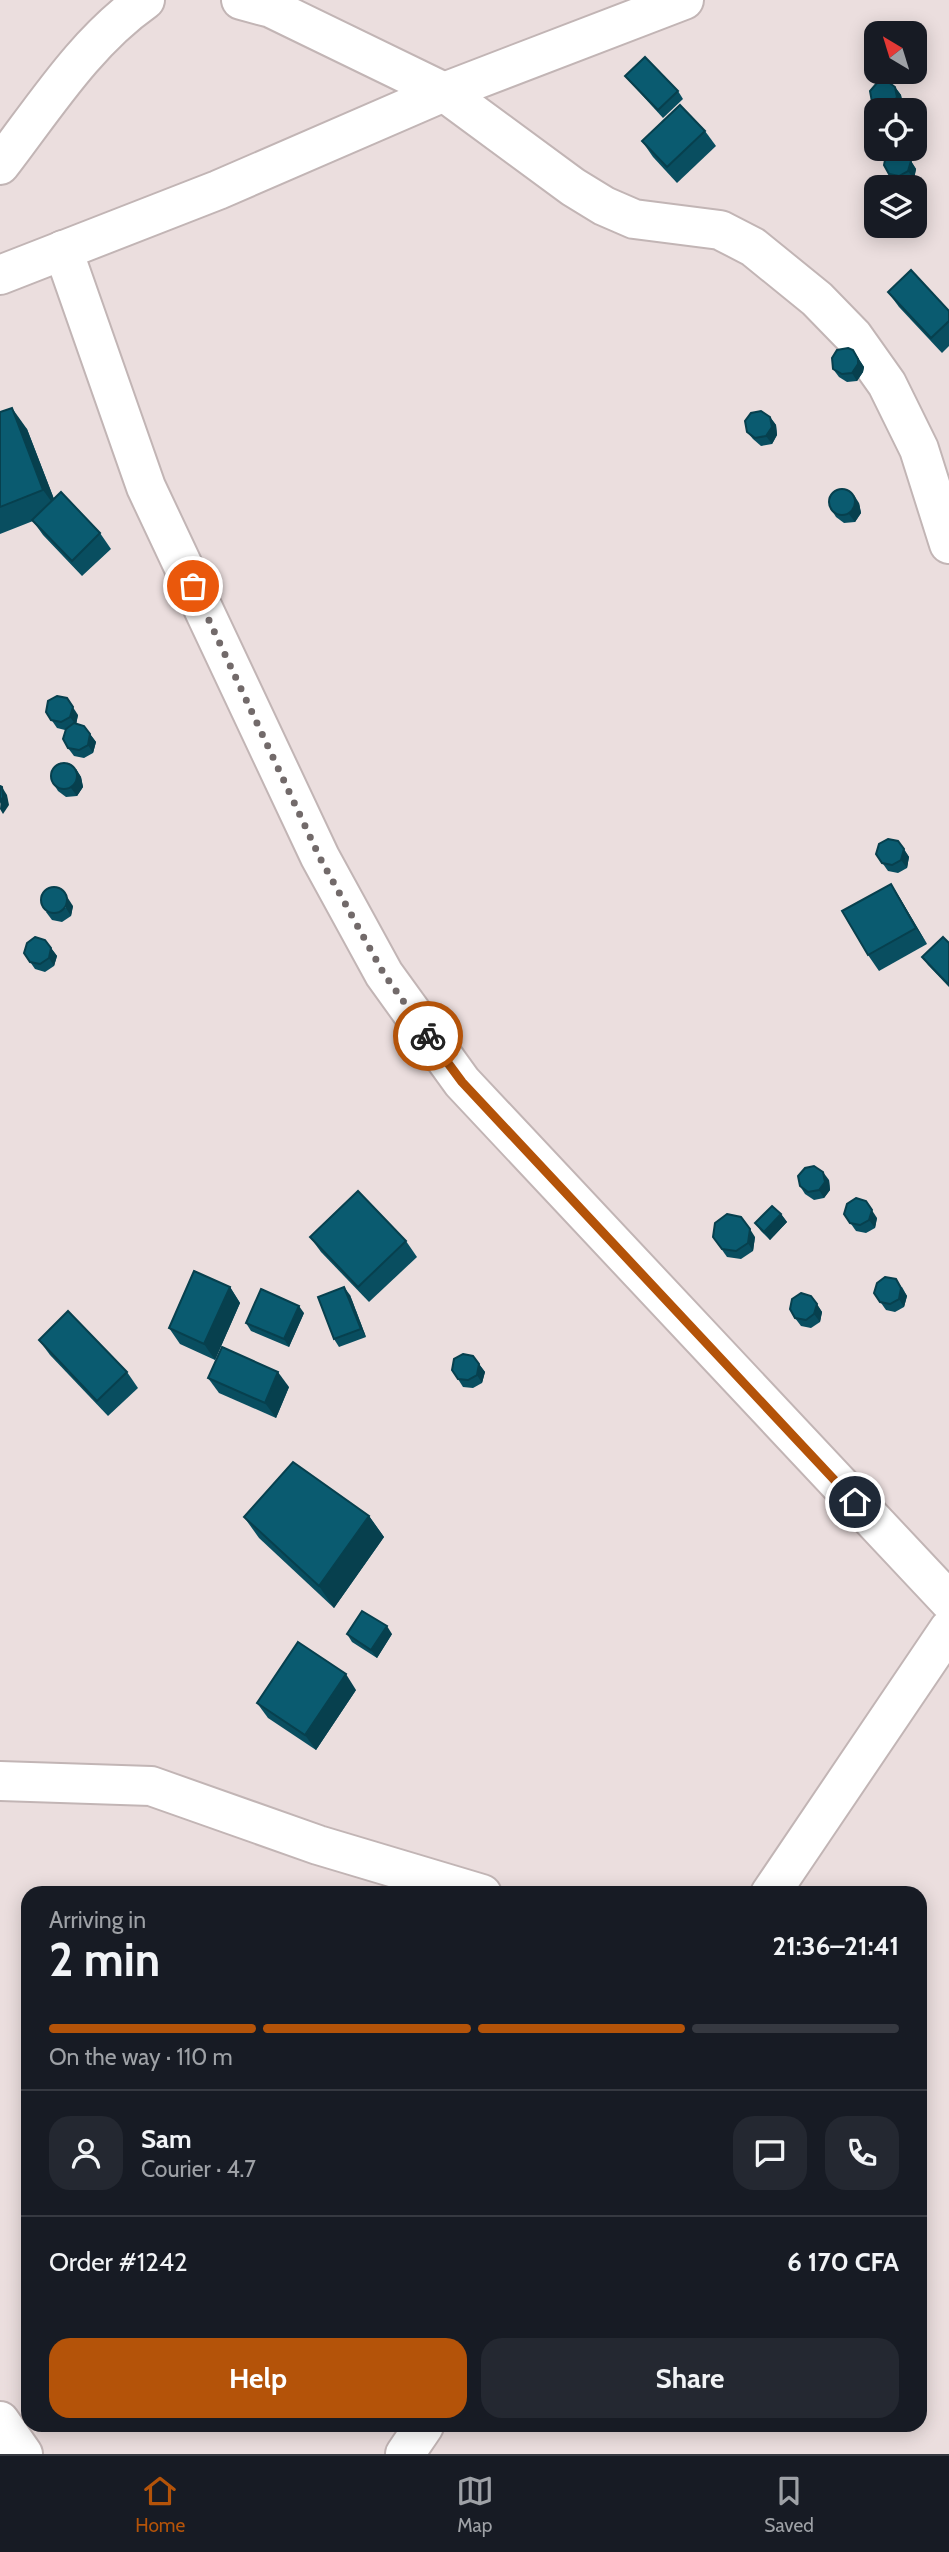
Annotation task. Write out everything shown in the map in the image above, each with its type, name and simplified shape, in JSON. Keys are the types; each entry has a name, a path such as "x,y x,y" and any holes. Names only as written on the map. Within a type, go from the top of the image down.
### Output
{"main road":[{"path":"0,165 75,68 120,18 145,0"},
{"path":"241,0 271,8 444,92 573,187 604,206 634,219 720,230 753,247 817,299 853,336 887,384 919,449 949,544"},
{"path":"0,275 218,190 444,92 684,0"},
{"path":"63,250 146,487 320,858 384,974 462,1082 949,1601"},
{"path":"776,1886 949,1629"},
{"path":"0,1781 151,1786 318,1844 456,1886"},
{"path":"0,2421 23,2454"},
{"path":"405,2454 420,2432"}],"building":[{"path":"645,57 678,91 658,110 625,76"},
{"path":"876,84 891,84 895,87 897,97 871,98 870,91"},
{"path":"680,105 705,131 667,167 642,141"},
{"path":"885,161 911,161 908,171 901,175 889,174"},
{"path":"911,270 949,311 949,321 931,338 888,292"},
{"path":"837,350 853,350 858,364 852,373 842,374 833,369 832,358"},
{"path":"12,408 43,490 0,507 0,412"},
{"path":"761,411 770,417 772,427 766,436 755,438 747,432 745,421 751,413"},
{"path":"842,489 851,493 855,502 851,511 842,515 833,511 829,502 833,493"},
{"path":"61,492 100,533 72,561 32,520"},
{"path":"57,696 67,698 73,707 70,717 61,722 51,720 46,712 48,701"},
{"path":"74,723 84,726 90,734 88,745 79,750 68,748 63,739 66,729"},
{"path":"64,763 73,767 77,776 73,785 64,789 55,785 51,776 55,767"},
{"path":"0,786 3,797 0,802"},
{"path":"888,839 898,841 904,849 901,860 892,865 882,863 876,854 879,844"},
{"path":"891,884 916,928 868,955 842,911"},
{"path":"54,887 63,891 67,900 63,909 54,913 45,909 41,900 45,891"},
{"path":"35,937 45,940 51,948 49,958 40,964 30,962 24,953 27,943"},
{"path":"943,937 949,943 949,985 922,957"},
{"path":"814,1166 823,1172 825,1182 819,1190 808,1192 800,1186 798,1176 805,1168"},
{"path":"358,1191 406,1241 358,1287 310,1237"},
{"path":"856,1198 866,1201 872,1210 869,1220 860,1225 850,1223 844,1214 847,1204"},
{"path":"772,1206 781,1214 764,1232 755,1223"},
{"path":"727,1214 741,1217 750,1229 748,1243 736,1251 722,1249 713,1237 715,1223"},
{"path":"194,1271 230,1287 204,1344 169,1328"},
{"path":"885,1277 896,1279 901,1288 899,1299 890,1304 880,1302 874,1293 877,1283"},
{"path":"344,1287 361,1329 334,1339 318,1297"},
{"path":"261,1289 299,1306 284,1339 246,1323"},
{"path":"801,1293 811,1296 817,1304 814,1314 806,1320 795,1318 790,1309 792,1299"},
{"path":"68,1311 127,1372 97,1401 39,1340"},
{"path":"222,1347 278,1372 265,1403 208,1378"},
{"path":"463,1354 473,1356 479,1364 477,1375 468,1380 458,1379 452,1370 454,1359"},
{"path":"293,1462 369,1516 319,1586 244,1517"},
{"path":"362,1611 387,1626 371,1650 347,1634"},
{"path":"298,1642 346,1674 305,1735 257,1703"}],"way so far":[{"path":"193,586 320,858 384,974 428,1036"}],"route":[{"path":"428,1036 462,1082 855,1502"}]}
